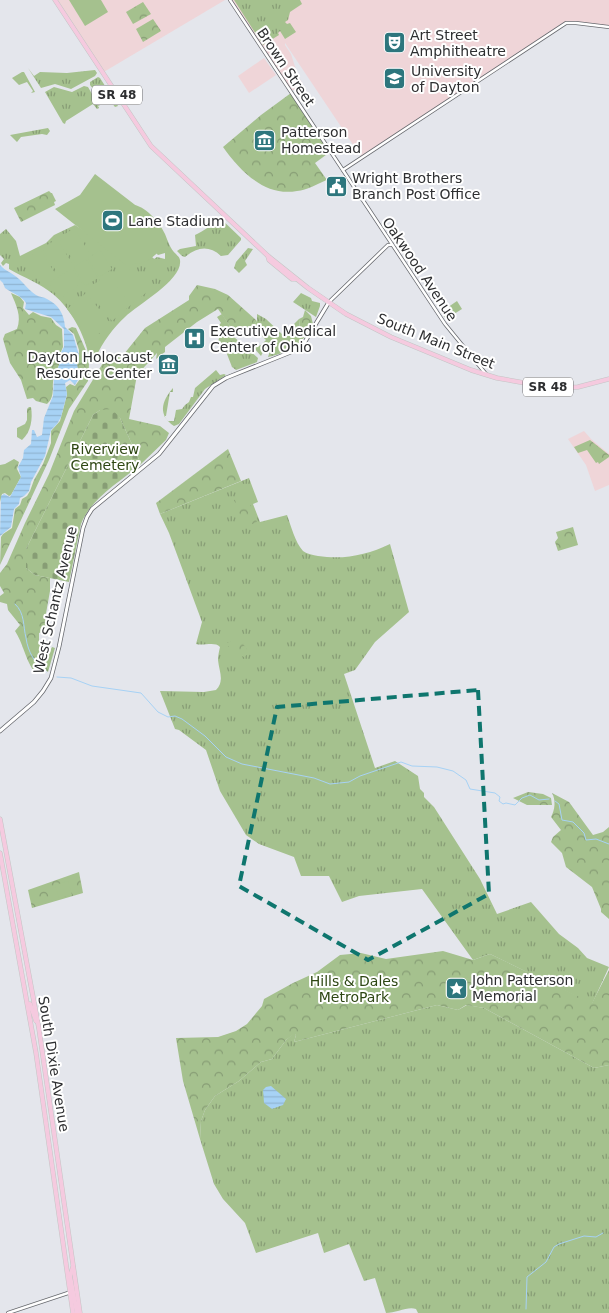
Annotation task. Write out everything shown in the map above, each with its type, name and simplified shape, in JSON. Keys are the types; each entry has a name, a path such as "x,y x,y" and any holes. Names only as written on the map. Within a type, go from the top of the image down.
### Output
{"main road":[{"name":"South Main Street","path":"55,0 146,140 156,151 268,256 296,279 346,314 388,336 487,375 525,384 561,388 578,387 609,379"},
{"name":"West Schantz Avenue","path":"0,731 34,702 51,678 83,528 89,513 159,454 213,386 226,378 291,352 303,345 329,302"},
{"name":"South Dixie Avenue","path":"0,819 29,980 30,1005 37,1022 73,1266 78,1313"},
{"name":"South Dixie Avenue","path":"0,853 36,1053 73,1313"},
{"path":"73,1266 70,1276 71,1292 78,1313"}],"street":[{"name":"Brown Street","path":"230,0 342,170"},
{"path":"342,170 566,23 609,27"},
{"name":"Oakwood Avenue","path":"342,170 445,324 487,375"},
{"path":"329,302 388,245 392,245"},
{"path":"8,1313 71,1292"}],"highlighted area":[{"path":"478,690 489,894 368,960 239,886 277,707"}],"shaded area":[{"path":"55,0 225,0 102,73"},
{"name":"University of Dayton","path":"230,0 609,0 609,27 569,22 362,158 285,43 303,84 294,90 290,90"},
{"path":"264,58 276,75 249,93 238,76"},
{"path":"584,431 609,454 609,485 595,491 586,465 568,439"}],"green space":[{"path":"69,0 101,0 108,12 85,26"},
{"path":"234,0 300,0 302,4 290,12 288,20 285,22 287,24 290,23 296,32 285,39 280,31 279,35 263,45"},
{"path":"143,2 151,14 133,24 126,12"},
{"path":"153,19 161,31 143,42 136,29"},
{"path":"28,68 34,76 40,72 67,73 95,70 97,73 95,76 71,89 55,84 41,88"},
{"path":"24,72 35,92 31,93 33,91 27,82 19,85 12,78"},
{"path":"98,77 118,106 115,107 90,85 90,82"},
{"path":"84,86 88,87 92,94 106,102 98,106 99,108 97,109 93,104 66,121 65,124 63,123 45,92 54,87 72,92"},
{"path":"291,93 330,152 315,163 327,180 297,191 285,192 274,190 254,180 237,165 223,147"},
{"path":"48,128 50,131 47,135 21,137 17,142 10,135"},
{"name":"Lane Stadium","path":"95,174 152,218 161,230 166,244 148,260 139,264 133,264 130,268 55,209 80,195"},
{"path":"49,191 56,201 54,202 55,205 21,222 14,208"},
{"path":"135,205 153,217 160,225 180,260 179,268 167,283 125,317 105,341 96,357 89,357 76,323 60,300 43,287 9,269 9,264 6,263 3,266 1,263 4,259 0,255 0,234 6,229 16,241 20,256 46,243 54,235 75,225 134,262 152,257 154,259 157,257 165,259 165,253 158,255 156,253"},
{"path":"219,217 241,238 228,255 221,256 212,250 198,249 185,257 177,251 196,246 195,235 205,230"},
{"path":"74,228 90,254 75,263 59,238"},
{"path":"57,239 73,265 58,274 42,248"},
{"path":"248,248 253,249 245,261 247,265 239,273 234,268 236,262"},
{"path":"40,249 56,275 41,284 25,259"},
{"path":"100,250 112,269 99,277 88,258"},
{"path":"86,259 98,278 85,286 74,267"},
{"path":"72,268 82,283 59,299 49,283"},
{"path":"129,269 148,291 134,303 115,281"},
{"path":"107,274 131,305 112,321 87,290"},
{"path":"197,285 215,289 228,295 257,321 253,326 232,329 218,309 197,322 165,347 165,352 156,359 157,353 137,375 129,419 160,426 169,433 166,440 141,464 120,418 100,410 93,415 26,549 26,568 35,575 50,578 50,591 45,619 49,630 39,633 39,641 44,647 43,658 46,659 52,647 55,648 48,672 43,668 33,670 15,631 20,625 8,610 7,604 0,602 0,596 4,593 0,586 0,573 7,564 49,474 74,411 109,353 123,357 145,328 189,300 189,296"},
{"path":"11,293 20,297 24,302 23,308 29,315 33,312 51,318 62,329 63,347 60,354 61,360 54,377 52,395 47,404 36,401 33,398 27,399 21,380 10,363 3,339 5,334 17,329 19,320 18,311"},
{"path":"86,293 111,324 91,340 67,309"},
{"path":"301,293 311,298 312,301 320,303 316,317 293,302"},
{"path":"457,301 462,309 446,319 441,312"},
{"path":"305,310 311,316 313,324 305,337 289,350 268,357 270,351 300,330 299,319 303,317"},
{"path":"222,314 232,329 253,326 257,321 257,314 266,319 283,335 299,319 300,330 283,344 263,352 261,356 254,348 266,340 254,329 246,335 241,330 238,333 222,330 219,325 221,323 217,317"},
{"path":"76,328 87,353 89,364 88,381 69,409 49,460 0,565 1,537 12,528 15,509 20,505 22,499 27,496 43,464 51,443 51,431 60,421 67,395 66,387 70,384 75,386 80,379 77,365 79,350 74,334 68,329"},
{"path":"222,336 235,336 258,358 257,362 236,370 232,367 225,349 218,342"},
{"path":"216,370 220,375 226,375 205,389 179,424 174,426 168,421 174,421 176,410 182,409 189,402 191,397 193,397 195,388"},
{"path":"173,388 173,392 170,392 165,416 163,413 164,403 169,393"},
{"path":"29,407 31,407 32,412 31,425 22,440 17,437 17,428 25,424"},
{"name":"Riverview Cemetery","path":"112,409 120,418 141,464 99,498 86,515 81,524 69,582 35,575 26,568 26,549 93,415 100,410"},
{"path":"590,440 609,455 599,464 598,462 596,463 587,450 578,453 574,447"},
{"path":"228,449 241,481 160,514 156,503"},
{"path":"14,459 19,462 17,469 21,477 11,495 2,494 0,502 0,465"},
{"path":"249,478 258,502 253,504 260,522 287,515 298,543 306,553 328,557 346,557 364,554 390,544 409,612 375,642 355,670 344,674 375,768 395,761 418,776 420,789 424,793 424,797 434,807 480,879 497,914 531,902 559,934 578,948 587,958 609,967 592,1004 490,954 473,960 422,889 359,896 342,902 329,876 301,876 294,857 259,844 246,835 220,791 206,750 175,729 160,691 204,692 216,690 221,679 218,660 220,647 215,644 196,644 202,622 169,533 160,514"},
{"path":"246,495 257,522 245,527 234,500"},
{"path":"573,527 578,545 558,551 555,542 558,538 556,532"},
{"path":"244,634 248,642 243,644 248,654 244,657 232,651 229,646 224,646 224,639 228,643 235,638 241,639 240,635"},
{"path":"528,792 543,794 551,798 552,805 527,805 513,798"},
{"path":"552,793 569,802 593,835 603,832 609,827 609,919 601,912 592,887 566,867 562,853 551,842 553,837 561,830 551,817 554,805"},
{"path":"79,872 83,893 32,908 28,890"},
{"path":"68,881 72,895 59,898 55,885"},
{"name":"Hills & Dales MetroPark","path":"443,951 473,960 490,954 592,1003 609,970 609,1065 594,1068 484,1008 466,1005 458,1010 437,1005 294,1042 296,1035 294,1034 286,1040 272,1059 261,1062 239,1081 215,1096 205,1110 201,1121 200,1139 183,1081 176,1038 218,1037 236,1031 247,1024 262,1006 264,999 317,972 340,955 361,953 386,959"},
{"path":"437,1005 458,1010 467,1005 484,1008 594,1068 609,1065 609,1313 418,1313 413,1308 386,1313 375,1278 364,1281 349,1244 324,1253 318,1233 256,1253 245,1223 223,1199 214,1184 200,1139 201,1121 205,1110 215,1096 239,1081 261,1062 272,1059 286,1040 294,1033 296,1035 294,1042"}],"water":[{"path":"0,265 17,277 37,296 51,301 60,310 65,327 73,335 79,355 77,364 79,378 75,385 70,380 65,383 67,394 61,417 51,430 45,456 31,482 29,491 20,498 19,504 14,509 11,527 0,536 1,496 4,494 10,497 21,477 18,467 23,458 24,450 31,444 32,430 34,430 37,437 42,435 44,418 53,396 54,378 62,358 60,354 64,347 64,329 51,317 25,309 26,303 24,300 5,288 0,280"},
{"path":"271,1086 286,1099 283,1105 272,1109 264,1103 263,1090"}],"waterway":[{"path":"15,604 21,611 30,653 46,672"},
{"path":"57,677 71,678 92,686 141,693 158,712 168,717 175,716 182,719 205,736 226,757 242,764 314,778 330,784 349,782 360,776 401,762 412,766 437,767 453,771 466,780 470,789 495,793 500,797 499,801 503,804 515,805 522,798 530,795 539,800 549,799"},
{"path":"555,801 559,804 562,820 573,822 584,833 586,840 596,839 609,844"},
{"path":"526,1309 527,1277 546,1262 554,1247 584,1236 596,1237 603,1233"}],"place":[{"name":"Art Street Amphitheatre","path":"394,43"},
{"name":"University of Dayton","path":"395,79"},
{"name":"Patterson Homestead","path":"265,140"},
{"name":"Wright Brothers Branch Post Office","path":"336,186"},
{"name":"Lane Stadium","path":"112,221"},
{"name":"Executive Medical Center of Ohio","path":"194,339"},
{"name":"Dayton Holocaust Resource Center","path":"168,365"},
{"name":"John Patterson Memorial","path":"456,988"}]}
